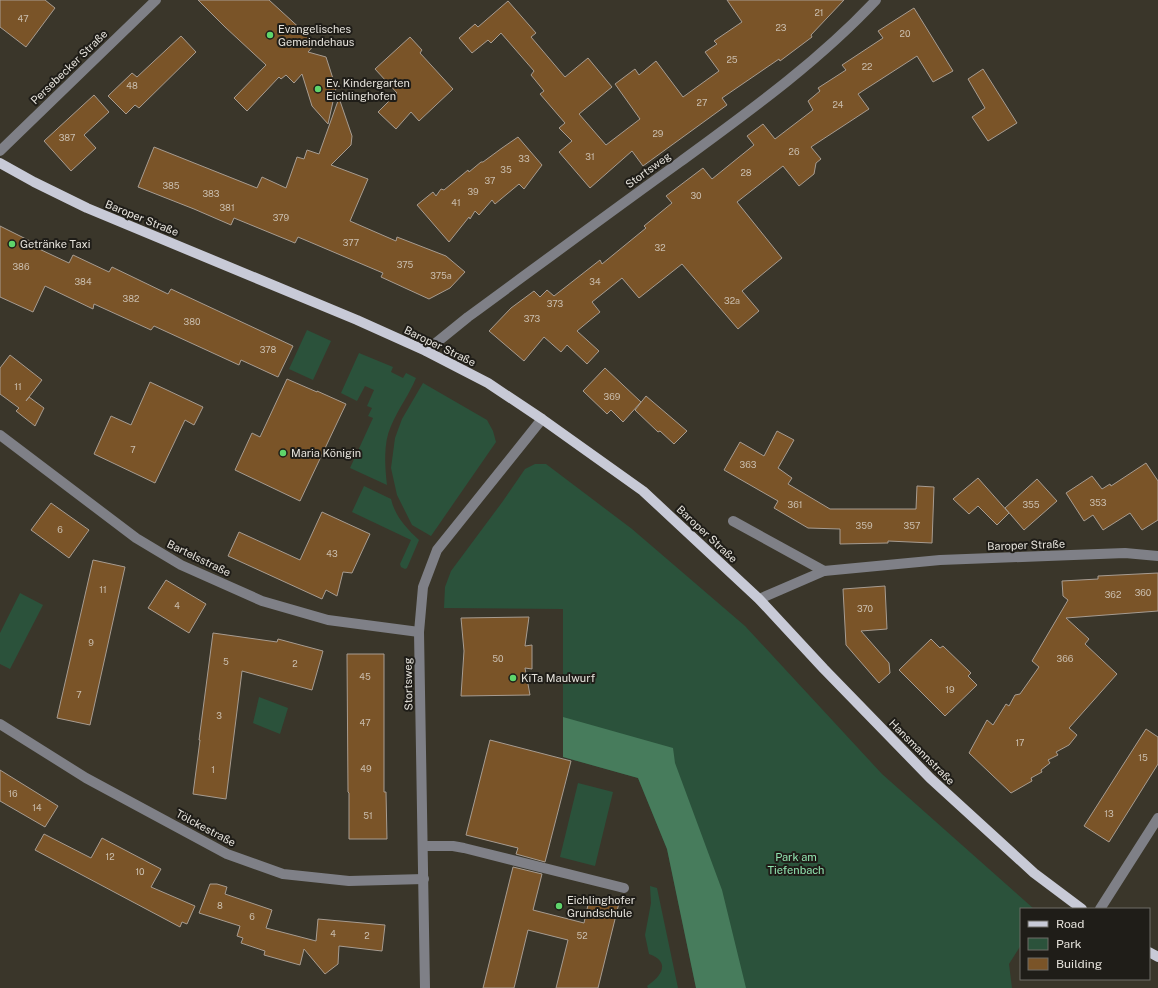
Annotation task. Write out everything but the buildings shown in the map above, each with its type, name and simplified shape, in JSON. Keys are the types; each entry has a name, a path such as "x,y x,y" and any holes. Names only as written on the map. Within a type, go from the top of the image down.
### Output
{"main road":[{"name":"Baroper Straße","path":"0,163 34,182 87,208 357,320 426,351 488,383 542,419 643,491 759,599"},
{"name":"Hansmannstraße","path":"759,599 824,669 930,778 1034,873 1081,908"}],"street":[{"name":"Persebecker Straße","path":"0,151 156,0"},
{"name":"Stortsweg","path":"426,351 468,317 788,81 830,44 876,0"},
{"name":"Stortsweg","path":"425,988 419,632 423,587 437,550 542,419"},
{"name":"Bartelsstraße","path":"0,435 136,538 180,565 262,601 328,620 419,632"},
{"path":"732,521 824,571"},
{"name":"Baroper Straße","path":"759,599 824,571 940,560 1125,553 1158,556"},
{"name":"Tölckestraße","path":"0,724 86,778 227,854 283,874 349,880 424,879"},
{"path":"1101,908 1158,818"},
{"path":"423,846 453,846 464,848 624,888"}],"green space":[{"path":"307,330 331,341 313,380 289,369"},
{"path":"359,353 393,367 391,372 403,378 406,373 416,378 388,433 385,455 387,485 350,468 373,418 368,416 372,408 367,406 374,390 365,386 357,401 341,393"},
{"path":"423,383 487,420 493,431 496,442 431,536 412,525 397,495 391,468 395,438 402,419"},
{"name":"Park am Tiefenbach","path":"535,464 546,464 632,529 745,626 882,774 1033,908 1020,908 1020,947 1009,964 1012,988 696,988 667,849 638,778 563,757 563,609 444,608 445,587 451,571 525,469"},
{"path":"364,486 391,499 395,511 419,540 407,568 405,569 401,567 400,564 411,540 352,512"},
{"path":"20,593 43,605 10,669 0,664 0,633"},
{"path":"259,697 288,708 280,734 253,723"},
{"path":"563,717 673,748 675,763 722,890 746,988 696,988 667,849 638,778 563,757"},
{"path":"578,783 613,792 595,866 560,857"},
{"path":"650,886 657,888 678,988 648,988 647,986 657,978 662,969 660,961 656,957 649,954 645,935 651,903"}],"place":[{"name":"Evangelisches Gemeindehaus","path":"270,35"},
{"name":"Ev. Kindergarten Eichlinghofen","path":"318,89"},
{"name":"Getränke Taxi","path":"12,244"},
{"name":"Maria Königin","path":"283,453"},
{"name":"KiTa Maulwurf","path":"513,678"},
{"name":"Eichlinghofer Grundschule","path":"559,906"}]}
